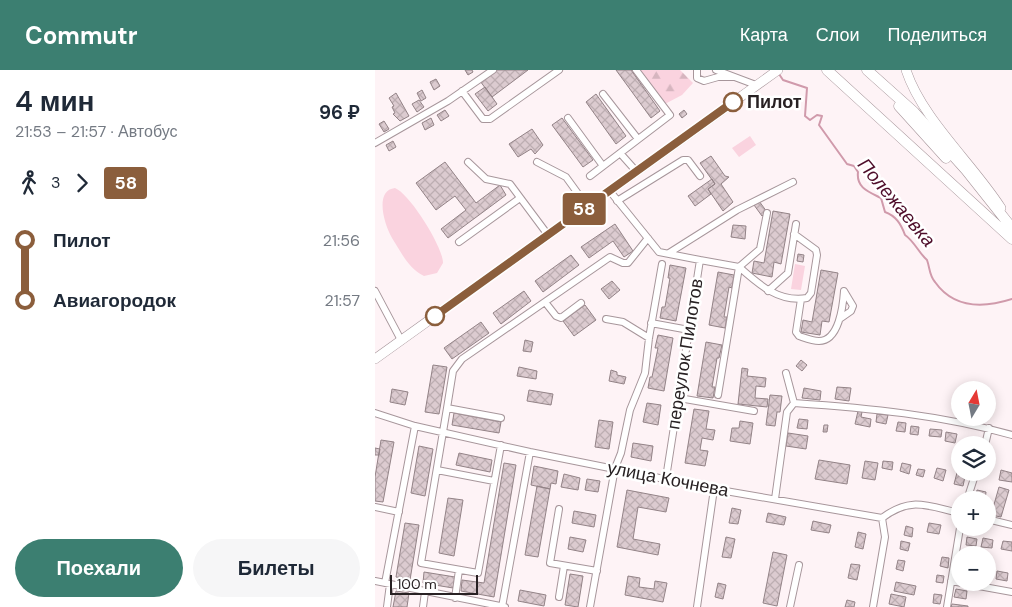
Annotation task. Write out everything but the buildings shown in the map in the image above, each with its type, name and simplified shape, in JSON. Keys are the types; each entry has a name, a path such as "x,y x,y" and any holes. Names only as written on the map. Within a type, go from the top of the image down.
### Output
{"highway":[{"path":"827,70 1012,239"},
{"path":"867,70 962,176 1012,239"},
{"path":"877,80 914,112 966,170 1012,226"}],"main road":[{"path":"375,358 777,70"},
{"path":"905,70 916,93 929,112 990,190 1012,226"}],"street":[{"path":"375,143 462,92 493,70"},
{"path":"462,92 483,120 490,119 559,70"},
{"path":"590,176 670,116 636,70"},
{"path":"697,70 697,78 704,81 718,76 734,77"},
{"path":"716,70 756,85"},
{"path":"603,94 638,140"},
{"path":"568,118 603,166"},
{"path":"620,153 636,171"},
{"path":"617,201 683,160 688,160 701,176"},
{"path":"468,162 486,179 509,184 548,235"},
{"path":"537,162 566,177 587,206"},
{"path":"669,254 737,210 793,182"},
{"name":"переулок Пилотов","path":"609,190 659,252 699,260 666,478"},
{"path":"459,242 520,198"},
{"path":"718,395 739,267 760,249 767,213"},
{"path":"768,291 788,273 796,224"},
{"path":"699,260 739,267 768,291 780,296 807,298 811,293 817,255 816,250 794,234"},
{"path":"501,445 478,574 421,563 453,371 462,360 611,257 623,264 628,263 648,238"},
{"path":"590,607 615,468 621,453 630,410 645,373 651,323 662,264"},
{"path":"375,291 401,340"},
{"path":"801,299 796,332 799,336 820,341 827,339 841,318"},
{"path":"545,302 556,316 561,318 581,303"},
{"path":"606,319 623,322 649,338"},
{"path":"651,323 689,330"},
{"path":"785,373 794,403"},
{"path":"679,398 754,411"},
{"path":"794,403 881,409 989,428 1012,435"},
{"path":"775,500 787,412 794,403"},
{"path":"447,408 501,418"},
{"name":"улица Кочнева","path":"375,414 415,426 530,452 714,489 882,518"},
{"path":"387,607 388,584 399,512 415,426"},
{"path":"987,436 989,428"},
{"path":"375,581 503,607 530,452"},
{"path":"437,470 494,481"},
{"path":"697,607 714,489"},
{"path":"873,607 885,537 882,518 895,507 907,503 951,511"},
{"path":"375,507 399,512"},
{"path":"559,509 550,563 597,571"},
{"path":"996,521 1012,525"},
{"path":"559,597 564,566"},
{"path":"791,607 799,566"},
{"path":"455,598 459,570"},
{"path":"947,607 951,581"},
{"path":"996,589 1012,592"},
{"path":"423,607 425,592"}],"green space":[{"path":"638,70 680,70 693,83 682,95 663,105"},
{"path":"750,136 756,145 739,157 732,148"},
{"path":"395,188 417,210 438,245 443,263 437,273 424,276 418,273 405,259 392,238 384,216 383,200 389,190"},
{"path":"795,264 805,266 801,290 791,289"}],"waterway":[{"name":"Полежаевка","path":"779,74 783,80 807,88 805,116 810,120 817,115 822,116 819,125 847,164 854,166 858,172 861,186 881,198 885,212 898,221 905,235 927,260 932,277 943,291 960,302 970,304 991,304 1012,299"}],"bus line":[{"name":"58","path":"435,316 733,102"}],"place":[{"name":"Пилот","path":"733,102"}]}
